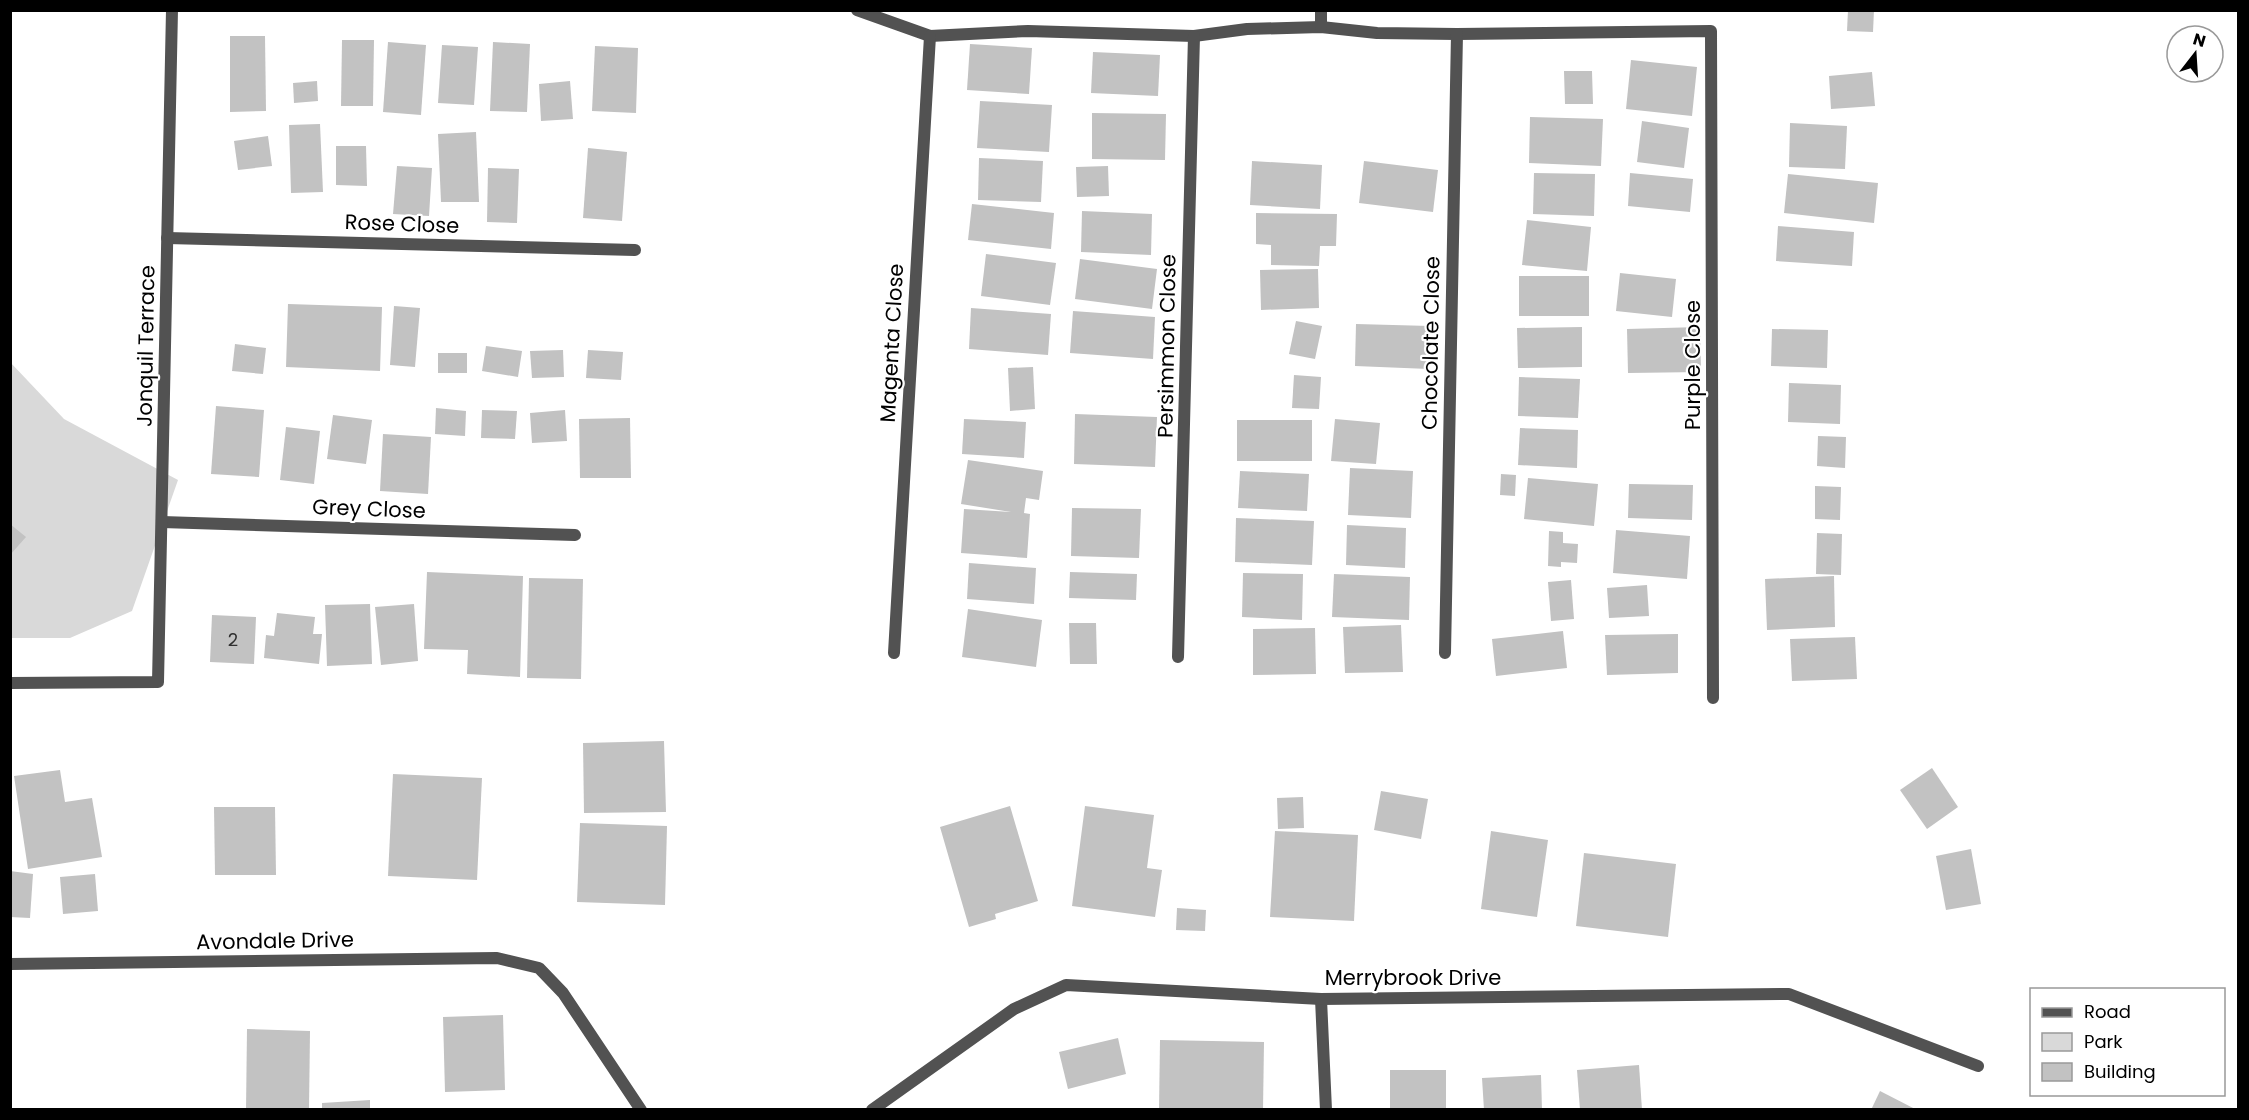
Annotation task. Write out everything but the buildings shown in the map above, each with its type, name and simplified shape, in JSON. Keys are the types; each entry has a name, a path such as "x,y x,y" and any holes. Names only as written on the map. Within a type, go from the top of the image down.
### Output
{"street":[{"name":"Jonquil Terrace","path":"10,683 158,682 172,10"},
{"path":"857,10 930,36 1028,31 1194,36 1247,29 1321,27 1377,33 1457,34"},
{"path":"1321,10 1321,27"},
{"name":"Purple Close","path":"1457,34 1711,31 1713,698"},
{"name":"Chocolate Close","path":"1445,653 1457,34"},
{"name":"Magenta Close","path":"894,653 930,36"},
{"name":"Persimmon Close","path":"1178,657 1194,36"},
{"name":"Rose Close","path":"167,238 635,250"},
{"name":"Grey Close","path":"162,522 575,535"},
{"name":"Avondale Drive","path":"10,963 497,958 539,968 563,993 641,1110"},
{"name":"Merrybrook Drive","path":"872,1110 1014,1009 1066,986 1321,999 1789,994 1978,1066"},
{"path":"1321,999 1326,1110"}],"green space":[{"path":"10,362 64,419 178,480 132,611 70,638 11,638"}]}
